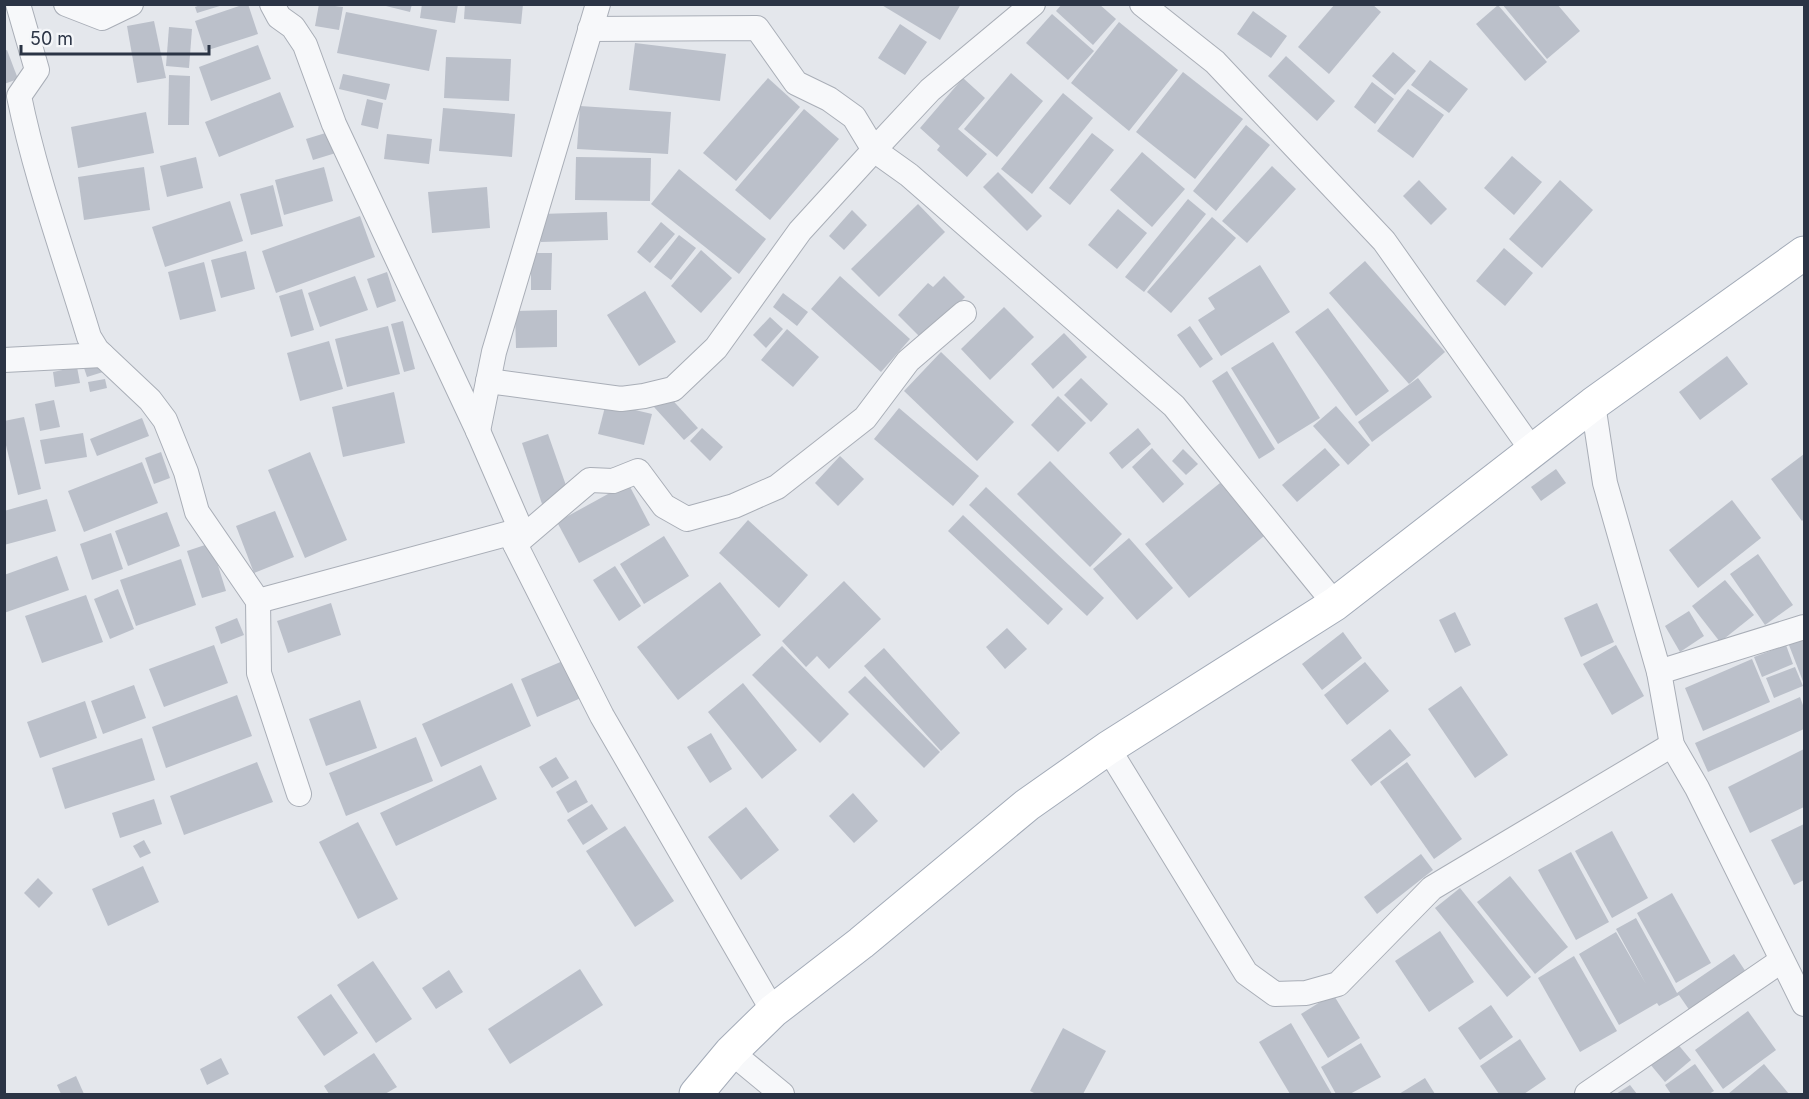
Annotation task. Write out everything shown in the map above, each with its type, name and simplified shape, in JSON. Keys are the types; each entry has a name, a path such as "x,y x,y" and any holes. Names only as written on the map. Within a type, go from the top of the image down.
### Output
{"main road":[{"path":"696,1095 731,1053 773,1011 861,943 1027,805 1108,748 1335,604 1593,404 1804,253"}],"street":[{"path":"18,4 38,70 19,96 26,130 89,337 102,355 150,400 165,420 186,472 197,512 258,601 259,673 299,794"},
{"path":"66,4 102,18 131,4"},
{"path":"272,4 279,17 293,27 304,45 334,124 478,431 518,537 602,716 773,1011"},
{"path":"478,431 497,342 598,4"},
{"path":"488,381 621,399 673,389 716,348 800,231 930,90 1034,4"},
{"path":"1142,4 1215,62 1384,241 1532,450"},
{"path":"590,29 757,28 796,83 829,99 854,117 874,150 909,175 1174,406 1335,604"},
{"path":"258,601 518,537 590,480 613,481 638,471 664,506 687,519 734,506 777,487 865,418 909,361 964,313"},
{"path":"4,360 102,355"},
{"path":"1593,404 1611,506 1659,672 1672,746 1697,788 1804,1004"},
{"path":"1659,672 1804,627"},
{"path":"1108,748 1246,973 1275,994 1306,993 1338,984 1432,888 1672,746"},
{"path":"1587,1095 1781,961"},
{"path":"731,1053 783,1095"}],"building":[{"path":"203,4 223,5 197,13 195,7"},
{"path":"248,4 258,34 205,51 195,21"},
{"path":"319,4 343,7 339,30 315,26"},
{"path":"378,4 412,4 410,12"},
{"path":"422,4 458,4 455,23 420,18"},
{"path":"465,4 523,4 521,24 464,19"},
{"path":"880,4 961,4 940,40"},
{"path":"1062,4 1099,4 1116,19 1093,45 1056,11"},
{"path":"1335,4 1372,4 1381,12 1329,74 1298,47"},
{"path":"1502,4 1557,4 1580,31 1547,59"},
{"path":"1498,5 1547,62 1525,81 1476,24"},
{"path":"1253,11 1287,36 1271,58 1237,34"},
{"path":"346,12 437,30 429,71 337,53"},
{"path":"1052,14 1094,51 1068,80 1026,43"},
{"path":"154,21 166,78 137,83 127,26"},
{"path":"1119,22 1178,70 1129,131 1071,83"},
{"path":"900,24 927,42 905,75 878,58"},
{"path":"169,27 192,29 189,68 166,66"},
{"path":"635,43 726,54 720,101 629,90"},
{"path":"258,45 271,79 211,101 199,67"},
{"path":"7,50 18,79 4,84 4,51"},
{"path":"1393,52 1416,71 1395,95 1372,76"},
{"path":"1286,56 1335,101 1317,121 1268,76"},
{"path":"446,57 511,59 509,101 444,98"},
{"path":"1430,60 1468,89 1449,113 1411,85"},
{"path":"1183,72 1243,119 1195,179 1136,132"},
{"path":"1011,73 1043,101 997,157 964,129"},
{"path":"343,74 390,84 386,100 339,89"},
{"path":"169,75 190,76 189,125 168,125"},
{"path":"768,78 800,107 736,181 703,153"},
{"path":"963,78 985,98 958,129 987,154 967,177 937,150 940,146 920,128"},
{"path":"1372,82 1394,99 1375,124 1354,107"},
{"path":"1408,89 1444,115 1413,158 1377,131"},
{"path":"280,92 294,127 219,157 205,122"},
{"path":"1063,93 1093,118 1032,194 1001,169"},
{"path":"367,99 383,103 378,129 361,125"},
{"path":"580,106 671,112 668,154 577,149"},
{"path":"443,108 515,114 512,157 439,151"},
{"path":"804,109 839,139 770,220 735,190"},
{"path":"146,112 154,153 78,168 71,127"},
{"path":"1246,125 1270,145 1216,211 1193,191"},
{"path":"332,131 339,152 313,160 306,139"},
{"path":"1092,133 1114,150 1070,205 1049,188"},
{"path":"387,134 432,139 429,164 384,159"},
{"path":"1142,152 1185,189 1152,227 1110,190"},
{"path":"1512,156 1542,182 1514,215 1484,188"},
{"path":"196,157 203,188 167,197 160,166"},
{"path":"576,157 651,158 650,201 575,200"},
{"path":"1272,166 1296,189 1247,243 1222,221"},
{"path":"144,167 150,210 84,220 78,177"},
{"path":"324,167 333,201 284,215 275,180"},
{"path":"679,169 766,239 739,274 651,204"},
{"path":"998,172 1042,216 1027,231 983,187"},
{"path":"1419,180 1447,209 1431,225 1403,196"},
{"path":"1560,180 1593,210 1542,268 1509,239"},
{"path":"273,185 283,226 251,235 240,194"},
{"path":"487,187 490,228 432,233 428,192"},
{"path":"1188,199 1206,214 1144,292 1125,277"},
{"path":"230,201 243,241 165,267 152,227"},
{"path":"918,204 945,232 879,297 851,269"},
{"path":"1118,209 1147,233 1117,269 1088,245"},
{"path":"852,210 867,225 844,250 829,236"},
{"path":"607,212 608,240 541,242 540,214"},
{"path":"360,216 375,257 276,293 262,251"},
{"path":"1212,217 1236,238 1171,313 1147,292"},
{"path":"661,222 675,234 650,263 637,252"},
{"path":"679,235 696,248 671,280 654,267"},
{"path":"1504,248 1533,273 1505,306 1476,281"},
{"path":"701,250 732,278 701,313 671,286"},
{"path":"246,251 255,289 221,298 211,260"},
{"path":"531,253 552,253 551,290 531,290"},
{"path":"1365,261 1445,352 1409,384 1329,293"},
{"path":"204,262 216,311 180,320 168,272"},
{"path":"1260,265 1290,312 1221,356 1198,320 1215,309 1208,298"},
{"path":"387,272 396,301 377,308 367,279"},
{"path":"355,276 368,310 320,327 308,293"},
{"path":"840,276 910,339 881,372 811,309"},
{"path":"944,276 965,297 924,341 898,315 928,283 933,287"},
{"path":"302,289 314,330 291,337 279,296"},
{"path":"645,291 676,342 639,366 607,315"},
{"path":"783,293 808,312 797,326 773,307"},
{"path":"1004,307 1034,337 990,380 961,349"},
{"path":"1328,308 1389,391 1356,416 1295,332"},
{"path":"557,310 557,347 516,348 515,311"},
{"path":"770,317 783,329 766,348 753,335"},
{"path":"403,321 415,369 404,372 391,324"},
{"path":"388,326 400,374 347,387 335,339"},
{"path":"1190,326 1213,359 1200,368 1177,335"},
{"path":"787,329 819,357 793,387 761,360"},
{"path":"1064,333 1087,357 1053,389 1031,364"},
{"path":"329,341 343,389 300,401 287,353"},
{"path":"1273,342 1320,418 1278,444 1231,368"},
{"path":"941,352 1014,422 977,461 904,391"},
{"path":"1727,356 1748,384 1700,420 1679,392"},
{"path":"99,361 103,372 87,377 83,365"},
{"path":"77,367 80,383 55,387 53,372"},
{"path":"1227,371 1275,449 1259,459 1212,381"},
{"path":"1081,378 1108,404 1091,422 1064,395"},
{"path":"1418,378 1432,397 1372,442 1358,422"},
{"path":"105,379 107,388 90,392 88,382"},
{"path":"394,392 405,443 343,457 332,407"},
{"path":"667,394 698,428 684,440 654,407"},
{"path":"1058,396 1086,423 1058,452 1031,425"},
{"path":"54,400 60,427 40,431 35,404"},
{"path":"606,403 652,414 644,445 598,434"},
{"path":"1336,406 1370,445 1348,465 1313,426"},
{"path":"899,408 979,476 953,506 874,439"},
{"path":"24,417 41,489 18,495 4,437 4,421"},
{"path":"142,418 149,436 97,456 90,439"},
{"path":"702,428 723,447 710,461 690,441"},
{"path":"1138,428 1151,444 1122,469 1109,453"},
{"path":"83,433 87,457 45,464 40,440"},
{"path":"548,434 569,494 542,504 522,443"},
{"path":"1152,448 1184,484 1163,503 1132,467"},
{"path":"1325,448 1340,465 1297,502 1282,485"},
{"path":"1183,449 1198,464 1186,475 1172,461"},
{"path":"161,452 170,478 154,484 145,458"},
{"path":"310,452 347,540 305,558 268,470"},
{"path":"1804,454 1804,519 1802,521 1771,479"},
{"path":"840,456 864,479 838,506 815,483"},
{"path":"1050,461 1122,534 1090,567 1017,494"},
{"path":"142,462 158,503 84,532 68,491"},
{"path":"1556,469 1566,483 1541,501 1531,487"},
{"path":"628,483 650,525 579,563 557,522"},
{"path":"1220,483 1264,536 1189,598 1145,544"},
{"path":"986,487 1104,598 1087,616 969,505"},
{"path":"47,499 56,531 4,545 4,511"},
{"path":"1732,500 1761,538 1698,588 1669,550"},
{"path":"275,511 294,557 254,573 236,526"},
{"path":"167,512 180,546 128,566 115,531"},
{"path":"963,515 1063,609 1048,625 948,531"},
{"path":"748,520 808,575 779,608 719,553"},
{"path":"111,533 123,569 92,580 80,544"},
{"path":"664,536 689,576 644,604 620,564"},
{"path":"1129,538 1173,588 1137,620 1093,569"},
{"path":"211,543 226,591 202,598 187,551"},
{"path":"1758,554 1793,605 1765,625 1730,574"},
{"path":"57,556 69,590 4,613 4,575"},
{"path":"181,559 196,605 136,626 120,580"},
{"path":"615,566 641,606 619,621 593,580"},
{"path":"1725,580 1754,615 1720,642 1692,606"},
{"path":"844,581 881,619 829,669 817,656 806,667 782,641"},
{"path":"720,582 761,635 678,700 637,647"},
{"path":"118,589 134,629 110,639 94,599"},
{"path":"86,595 103,642 42,663 25,616"},
{"path":"331,603 341,635 288,653 277,621"},
{"path":"1597,603 1614,642 1581,657 1564,618"},
{"path":"1689,611 1704,636 1680,652 1665,626"},
{"path":"1455,612 1471,645 1455,653 1439,620"},
{"path":"237,618 244,635 221,644 215,627"},
{"path":"1007,628 1027,649 1005,669 986,647"},
{"path":"1343,632 1362,658 1322,690 1302,664"},
{"path":"1804,633 1804,684 1787,640"},
{"path":"214,645 228,683 164,707 149,669"},
{"path":"1616,645 1644,696 1612,715 1583,664"},
{"path":"1786,645 1793,664 1762,677 1754,657"},
{"path":"782,646 849,714 820,743 752,675"},
{"path":"884,648 960,733 941,751 864,666"},
{"path":"1752,659 1770,702 1703,731 1685,688"},
{"path":"565,660 581,698 537,717 521,679"},
{"path":"1365,662 1389,691 1347,725 1324,695"},
{"path":"1795,667 1803,686 1774,698 1766,678"},
{"path":"865,676 940,752 924,768 848,692"},
{"path":"512,683 531,726 441,767 422,724"},
{"path":"743,683 797,750 762,779 708,712"},
{"path":"134,685 146,718 103,734 91,701"},
{"path":"1461,686 1508,755 1475,778 1428,709"},
{"path":"237,695 252,736 166,768 152,727"},
{"path":"1800,697 1804,708 1804,729 1708,772 1695,743"},
{"path":"360,700 377,748 326,766 309,719"},
{"path":"85,701 97,738 40,758 27,722"},
{"path":"1390,729 1411,755 1371,786 1351,760"},
{"path":"711,733 732,769 710,783 687,747"},
{"path":"416,737 433,781 346,816 329,773"},
{"path":"142,738 155,780 65,809 52,768"},
{"path":"1804,749 1804,807 1750,833 1728,787"},
{"path":"556,757 569,778 552,788 539,767"},
{"path":"257,762 273,802 184,835 170,796"},
{"path":"1407,762 1462,839 1434,859 1380,782"},
{"path":"481,765 497,799 396,846 380,813"},
{"path":"576,780 588,802 568,813 556,792"},
{"path":"853,793 878,821 854,843 829,816"},
{"path":"154,799 162,824 120,838 112,813"},
{"path":"592,804 608,829 583,845 567,820"},
{"path":"746,807 779,850 741,880 708,837"},
{"path":"358,822 398,899 358,919 319,842"},
{"path":"1804,824 1804,880 1794,885 1771,840"},
{"path":"625,826 674,901 635,927 586,851"},
{"path":"1612,831 1648,898 1612,918 1575,851"},
{"path":"144,840 151,853 140,858 133,846"},
{"path":"1571,852 1609,922 1576,940 1538,870"},
{"path":"1421,854 1433,870 1377,914 1364,897"},
{"path":"143,866 159,902 108,926 92,889"},
{"path":"1510,876 1568,947 1535,974 1477,902"},
{"path":"38,878 53,893 39,908 24,893"},
{"path":"1460,888 1531,977 1507,997 1435,908"},
{"path":"1672,893 1711,963 1676,983 1637,913"},
{"path":"1636,918 1677,993 1734,954 1746,972 1690,1011 1679,995 1659,1006 1657,1003 1619,1025 1579,954 1616,932 1646,984 1616,929"},
{"path":"1440,931 1474,982 1429,1012 1395,961"},
{"path":"1574,956 1617,1031 1580,1052 1538,978"},
{"path":"373,961 412,1019 376,1043 337,985"},
{"path":"580,969 603,1005 510,1064 488,1029"},
{"path":"449,970 463,992 436,1009 422,988"},
{"path":"331,994 358,1033 324,1056 297,1017"},
{"path":"1333,994 1360,1038 1328,1058 1301,1014"},
{"path":"1491,1005 1513,1037 1480,1060 1458,1028"},
{"path":"1748,1011 1776,1050 1723,1089 1695,1050"},
{"path":"1291,1023 1332,1094 1290,1094 1259,1042"},
{"path":"1063,1028 1106,1051 1083,1094 1036,1094 1030,1091"},
{"path":"1520,1039 1546,1079 1524,1094 1499,1094 1480,1066"},
{"path":"1676,1042 1691,1060 1665,1082 1650,1064"},
{"path":"1361,1043 1381,1077 1350,1094 1336,1094 1321,1067"},
{"path":"374,1053 397,1087 385,1094 329,1094 324,1086"},
{"path":"221,1058 229,1074 207,1085 200,1069"},
{"path":"1695,1064 1714,1091 1709,1094 1671,1094 1665,1085"},
{"path":"1764,1064 1789,1094 1728,1094"},
{"path":"76,1076 84,1094 61,1094 57,1085"},
{"path":"1425,1078 1435,1094 1399,1094"},
{"path":"1630,1085 1637,1094 1616,1094"}]}
